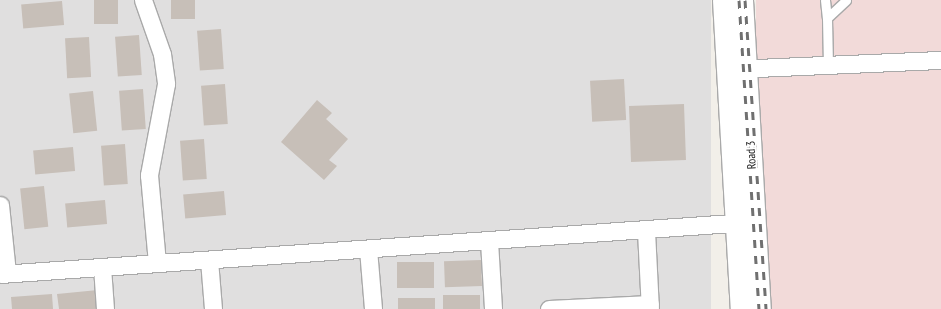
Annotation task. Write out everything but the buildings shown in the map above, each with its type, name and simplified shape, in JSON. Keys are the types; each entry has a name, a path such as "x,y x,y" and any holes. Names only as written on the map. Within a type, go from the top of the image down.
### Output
{"street":[{"path":"143,0 162,54 166,84 149,175 157,263"},
{"name":"Road 3","path":"723,0 727,70 745,223 760,309"},
{"name":"Road 3","path":"741,309 745,223 747,69 742,0"},
{"path":"727,70 941,60"},
{"path":"1,215 4,274 745,223"},
{"path":"548,309 650,307 646,231"},
{"path":"490,241 493,309"},
{"path":"368,250 373,309"},
{"path":"209,260 213,309"},
{"path":"102,267 105,309"}],"lane":[{"path":"825,0 828,65"},
{"path":"826,18 846,0"}],"shaded area":[{"path":"0,0 711,0 711,309 0,309"},
{"path":"756,0 941,0 941,309 756,309"}],"railway":[{"path":"739,0 759,309"},
{"path":"745,0 766,309"}]}
